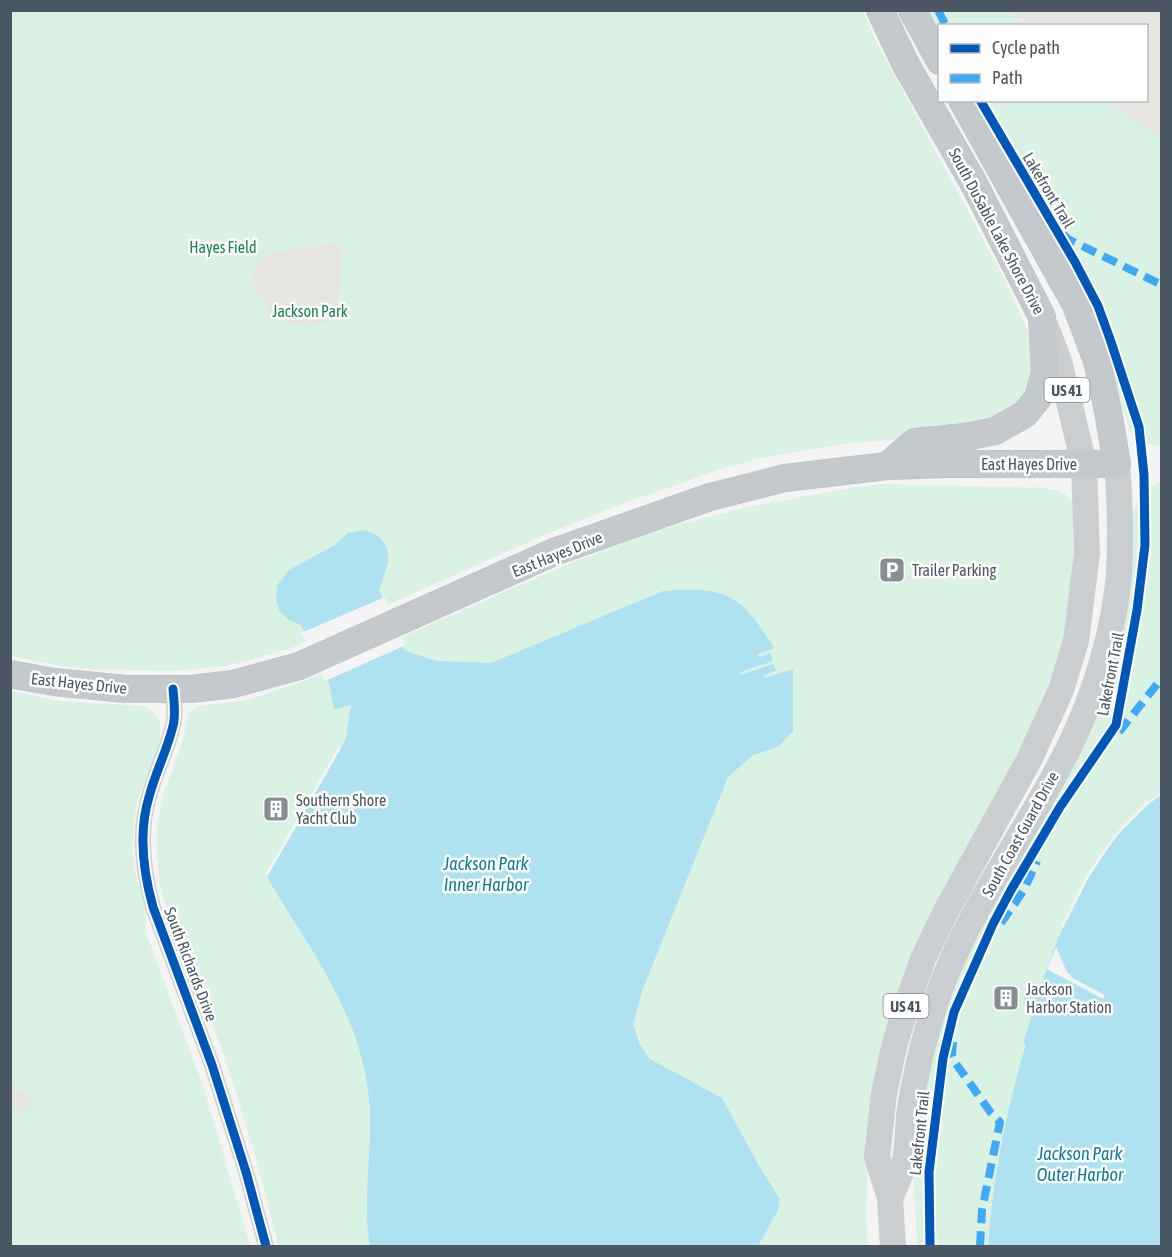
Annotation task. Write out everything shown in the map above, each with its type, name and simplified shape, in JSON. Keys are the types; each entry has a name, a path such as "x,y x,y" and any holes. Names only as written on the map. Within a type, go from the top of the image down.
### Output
{"highway":[{"name":"South DuSable Lake Shore Drive","path":"879,10 906,65 973,182 1042,317"},
{"path":"912,10 938,59"},
{"name":"South DuSable Lake Shore Drive","path":"963,102 1076,305 1097,361 1117,464"},
{"path":"887,466 915,442 995,432 1025,414 1038,398 1045,374 1042,317"},
{"name":"East Hayes Drive","path":"10,674 54,682 126,689 173,689 233,684 299,666 554,552 710,497 785,478 887,466 1117,464"}],"main road":[{"name":"South DuSable Lake Shore Drive","path":"1042,317 1059,361 1084,464"},
{"name":"South Coast Guard Drive","path":"893,1246 890,1198 877,1157 889,1069 907,1004 923,959 945,913 1029,760 1061,690 1076,641 1087,554 1084,464"},
{"name":"South Coast Guard Drive","path":"890,1198 905,1161 910,1105 919,1058 945,978 965,933 1072,739 1096,677 1109,630 1119,575 1121,512 1117,464"}],"street":[{"name":"South Richards Drive","path":"173,689 173,725 148,797 144,819 143,851 146,883 212,1065 246,1172 266,1246"}],"green space":[{"name":"Jackson Park","path":"10,11 863,11 878,45 1004,278 1036,350 1039,365 1016,415 911,438 853,443 756,459 718,470 614,507 542,536 289,649 226,666 172,671 65,667 11,656"},
{"path":"927,11 1161,11 1161,447 1141,442 1129,430 1113,370 1090,305 1074,271 978,102 1148,102 1148,24 938,24 938,31"},
{"path":"1161,483 1161,1246 917,1246 914,1180 919,1104 954,977 1015,859 1132,562 1132,527 1137,501 1145,491"},
{"path":"882,484 1043,488 1060,492 1067,495 1073,502 1076,562 1067,632 1043,706 968,850 868,1149 866,1217 868,1246 279,1246 253,1148 225,1058 163,898 160,884 157,856 159,814 189,712 199,706 247,700 299,683 561,567 641,536 753,506"},
{"path":"10,691 60,701 143,706 154,712 160,722 158,748 136,807 133,842 134,867 145,907 145,930 203,1086 250,1246 11,1246"}],"sand":[{"path":"1010,11 1161,11 1161,138 1108,102 1148,102 1148,24 1024,24"},
{"path":"337,243 342,248 340,283 338,303 331,318 322,324 311,325 290,324 281,320 258,294 253,273 257,264 270,254"},
{"path":"11,1078 15,1082 17,1091 27,1095 31,1101 30,1107 20,1113 11,1111"}],"water":[{"name":"Jackson Park Inner Harbor","path":"363,530 375,534 386,547 387,566 379,590 405,651 437,661 491,663 663,591 703,590 730,597 741,605 752,616 774,648 757,655 758,657 770,653 773,661 741,672 741,675 773,664 776,671 764,675 765,678 793,669 793,731 778,747 753,755 728,777 642,991 633,1025 640,1045 650,1059 722,1098 780,1199 778,1210 758,1246 370,1246 367,1195 370,1109 366,1075 358,1044 333,987 267,877 346,738 351,705 334,710 329,683 301,625 289,620 279,610 276,598 278,584 289,570 335,545 348,533"},
{"name":"Jackson Park Outer Harbor","path":"1161,795 1161,1246 988,1246 1001,1144 1026,1044 1023,1043 1033,1012 1023,1005 1028,989 1040,990 1059,936 1086,882 1102,857 1139,812"}],"pier":[{"path":"385,597 406,645 325,681 301,633"},
{"path":"338,747 341,748 267,877 265,875"},
{"path":"1162,792 1115,838 1089,877 1063,928 1061,927 1086,875 1113,836 1146,802"},
{"path":"1056,947 1067,972 1074,979 1105,995 1103,999 1047,969"}],"marked path":[{"path":"938,10 945,24"},
{"path":"1063,234 1068,239 1162,285"},
{"path":"1119,732 1162,678"},
{"path":"1001,923 1024,890 1037,861"},
{"path":"953,1042 954,1061 1000,1122 982,1210 980,1246"}],"cycle path":[{"name":"Lakefront Trail","path":"930,1246 929,1172 943,1058 954,1012 993,924 1011,890 1060,807 1116,725 1137,610 1145,545 1144,475 1139,427 1098,306 1075,262 981,102"},
{"path":"173,689 175,712 173,726 152,788 144,824 143,852 147,880 153,907 212,1065 246,1172 266,1246"}],"place":[{"name":"Trailer Parking","path":"892,570"},
{"name":"Southern Shore Yacht Club","path":"276,809"},
{"name":"Jackson Harbor Station","path":"1006,998"}],"park label":[{"name":"Hayes Field","path":"223,247"}]}
